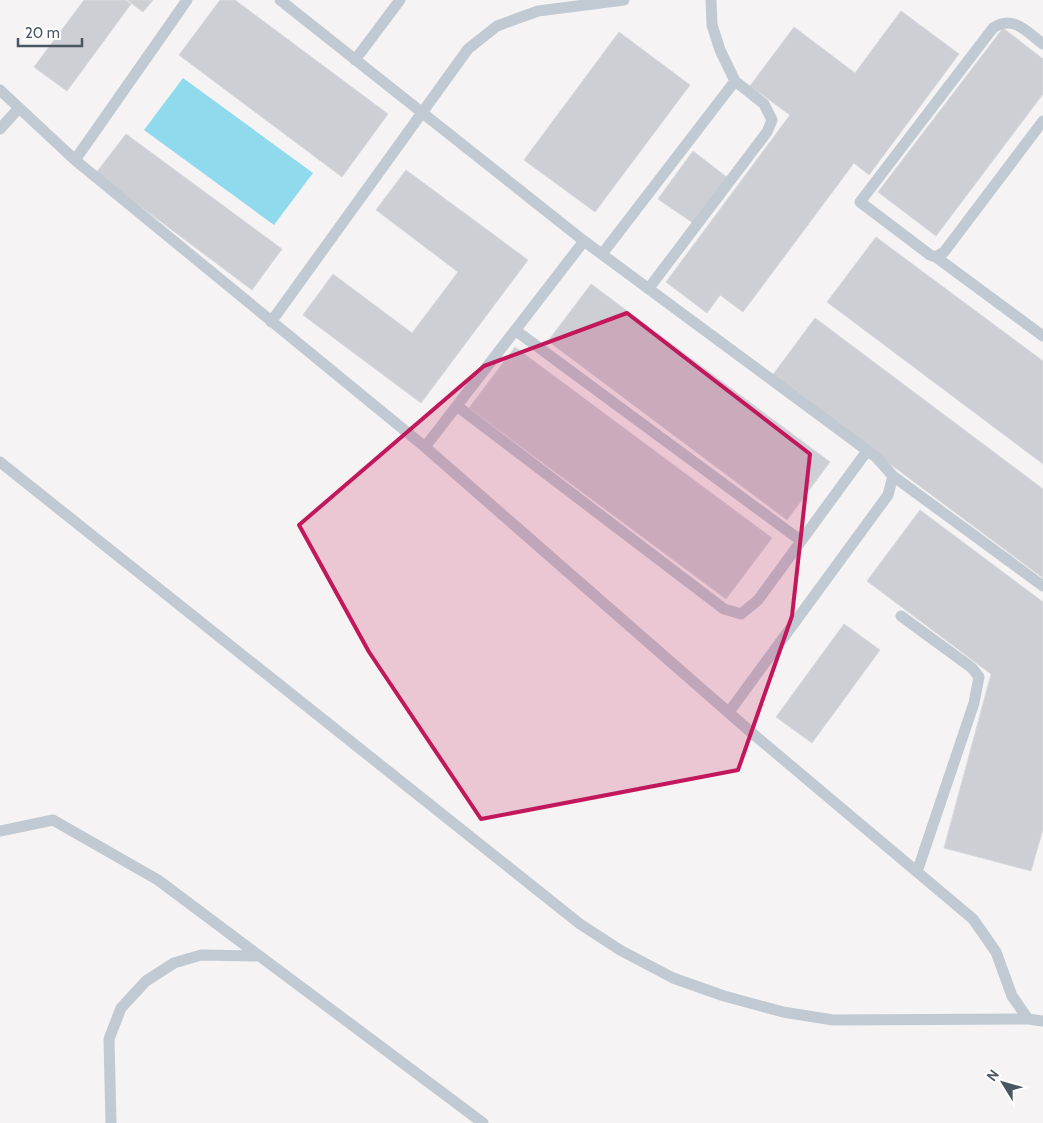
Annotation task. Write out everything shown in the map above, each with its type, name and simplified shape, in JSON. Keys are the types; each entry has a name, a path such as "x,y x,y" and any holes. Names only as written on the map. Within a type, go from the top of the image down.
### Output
{"lane":[{"path":"75,160 187,0"},
{"path":"280,0 584,241 867,450 893,476 1043,586"},
{"path":"355,60 400,0"},
{"path":"271,322 468,49 497,26 538,11 624,0"},
{"path":"650,288 767,132 772,120 764,104 735,81 720,50 712,25 710,0"},
{"path":"1043,44 1013,22 1001,22 993,28 860,202 1043,336"},
{"path":"602,254 735,81"},
{"path":"0,90 75,160 425,447 730,712 973,919 996,952 1012,996 1028,1019"},
{"path":"0,129 19,108"},
{"path":"936,256 944,252 1043,121"},
{"path":"425,447 584,241"},
{"path":"515,330 800,540"},
{"path":"456,406 724,609 741,614 758,600 867,450"},
{"path":"0,462 580,924 620,950 673,978 724,996 783,1012 833,1020 1028,1019 1043,1021"},
{"path":"730,712 888,494 893,476"},
{"path":"901,616 972,668 979,677 974,703 917,872"},
{"path":"0,831 53,820 158,880 483,1123"},
{"path":"111,1123 109,1039 121,1008 146,981 174,963 201,955 260,956"}],"highlighted area":[{"path":"627,313 810,454 792,616 738,770 481,819 369,652 299,525 484,366"}],"water":[{"path":"183,78 313,173 274,225 144,130"}],"building":[{"path":"84,0 125,0 131,4 67,91 34,67"},
{"path":"127,0 153,0 143,12"},
{"path":"220,0 235,0 388,114 342,177 179,55"},
{"path":"901,11 959,54 869,175 854,163 743,312 720,295 707,313 666,282 790,115 750,86 794,27 855,73"},
{"path":"1003,28 1043,59 1043,94 936,236 878,192"},
{"path":"619,32 690,85 595,212 524,160"},
{"path":"126,134 282,249 252,290 96,173"},
{"path":"693,151 728,178 693,223 658,199"},
{"path":"406,170 528,260 421,403 303,315 333,274 412,333 458,272 376,210"},
{"path":"876,237 1043,361 1043,464 827,302"},
{"path":"591,284 830,462 787,520 548,341"},
{"path":"815,318 1043,489 1043,578 772,376"},
{"path":"515,347 772,538 726,599 469,408"},
{"path":"920,510 1043,602 1043,829 1031,871 944,848 991,674 867,581"},
{"path":"844,624 880,650 812,743 776,717"}]}
